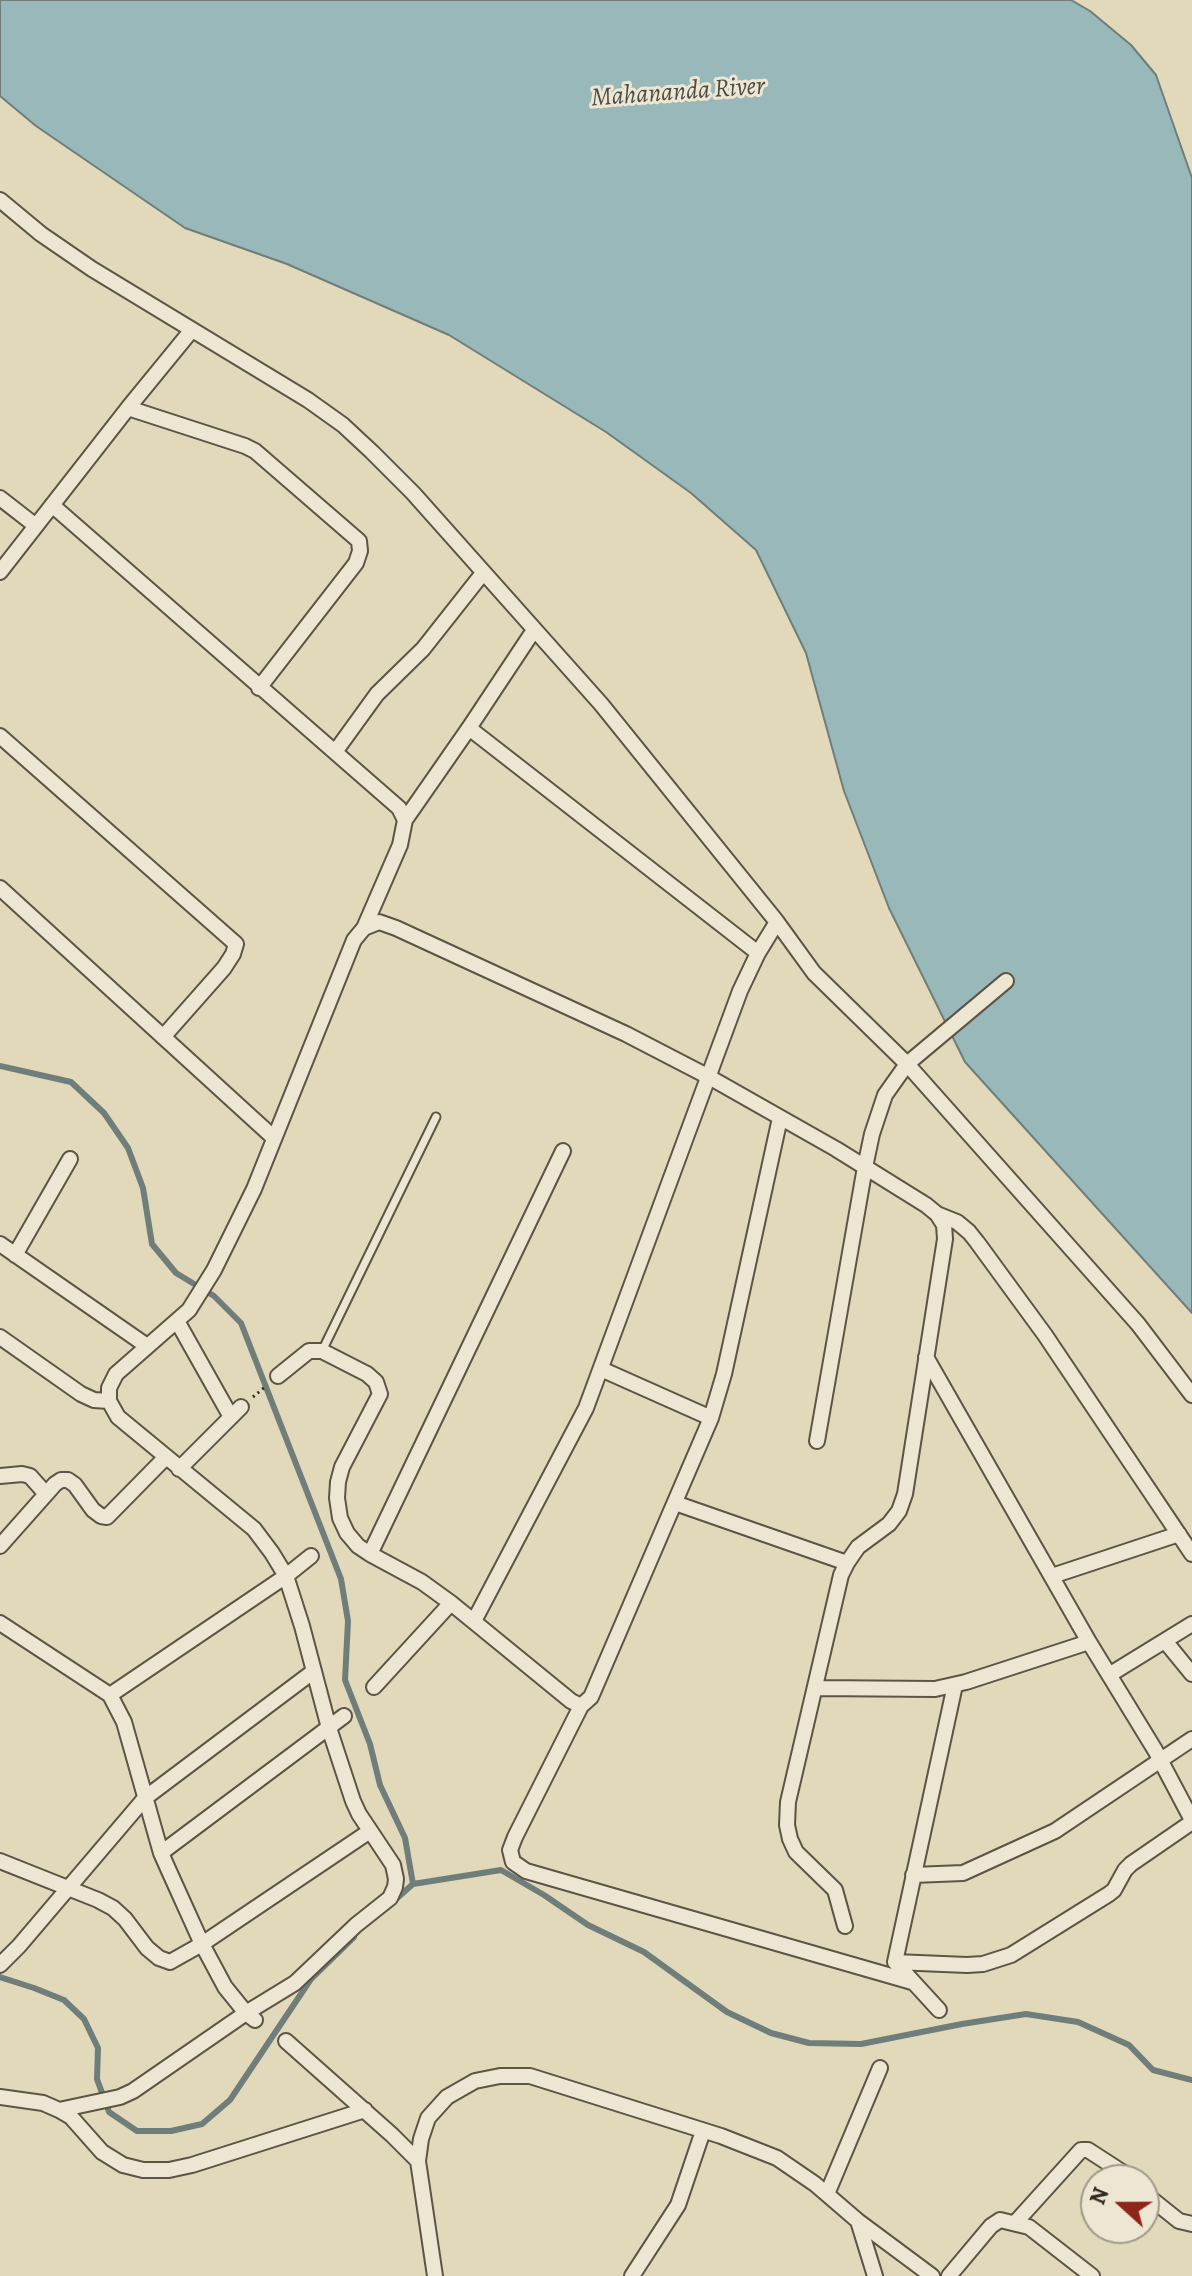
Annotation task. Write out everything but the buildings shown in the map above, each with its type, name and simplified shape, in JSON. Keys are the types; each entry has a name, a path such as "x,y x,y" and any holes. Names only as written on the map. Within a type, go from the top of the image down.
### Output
{"street":[{"path":"0,200 41,234 191,331 272,377 343,425 413,493 601,704 777,922 814,973 907,1064 1138,1324 1192,1395"},
{"path":"0,572 191,331"},
{"path":"128,408 255,451 359,541 356,563 259,688"},
{"path":"0,498 36,526"},
{"path":"52,505 388,797 405,820"},
{"path":"335,752 377,694 423,649 483,573"},
{"path":"59,2110 120,2097 133,2091 251,2016 295,1983 356,1925 390,1898 396,1879 393,1865 353,1801 286,1576 254,1529 118,1417 109,1401 109,1388 116,1374 189,1310 214,1270 254,1189 354,940 364,928 400,845 405,820 534,630"},
{"path":"469,728 758,953"},
{"path":"0,736 236,944 224,968 163,1037"},
{"path":"0,888 274,1138"},
{"path":"364,928 379,922 396,928 626,1034 709,1077 865,1167 937,1214 957,1222 977,1242 1045,1335 1192,1554"},
{"path":"474,1621 586,1408 740,991 777,922"},
{"path":"817,1441 865,1167 885,1095 907,1064 1006,981"},
{"path":"780,1118 724,1374 711,1418 591,1697 581,1706 510,1850 513,1862 526,1871 912,1982"},
{"path":"370,1554 563,1151"},
{"path":"15,1255 70,1159"},
{"path":"845,1926 835,1890 796,1852 790,1839 788,1802 841,1575 858,1547 889,1524 899,1511 905,1494 945,1239 944,1225 937,1214"},
{"path":"0,1244 147,1346"},
{"path":"177,1321 236,1412 179,1469"},
{"path":"0,1337 81,1394 94,1400 109,1401"},
{"path":"278,1376 309,1351 322,1351 367,1374 376,1382 380,1394 342,1467 338,1482 337,1498 343,1536 422,1582 581,1706"},
{"path":"895,1962 967,1965 983,1964 1011,1955 1109,1894 1131,1864 1192,1821 926,1357"},
{"path":"601,1369 711,1418"},
{"path":"0,1546 61,1480 75,1485 93,1510 107,1517 165,1458"},
{"path":"0,1476 30,1476 46,1494"},
{"path":"675,1503 847,1563"},
{"path":"1052,1576 1179,1534"},
{"path":"110,1695 311,1556"},
{"path":"374,1687 451,1603"},
{"path":"0,1623 110,1695 124,1722 161,1853 225,1987 251,2016"},
{"path":"1109,1675 1192,1624"},
{"path":"1165,1641 1192,1674"},
{"path":"816,1688 935,1689 1089,1642"},
{"path":"0,1965 145,1798 314,1671"},
{"path":"895,1962 955,1685"},
{"path":"161,1853 344,1716"},
{"path":"913,1875 963,1873 1041,1838 1067,1824 1192,1739"},
{"path":"0,1861 113,1908 147,1948 170,1962 202,1944 370,1831"},
{"path":"895,1962 939,2010"},
{"path":"286,2041 418,2161"},
{"path":"827,2194 880,2068"},
{"path":"435,2276 418,2161 421,2139 428,2118 447,2097 475,2081 500,2076 530,2076 777,2158 795,2168 858,2221 932,2276"},
{"path":"0,2097 43,2103 59,2110 71,2117 102,2152 123,2165 143,2170 169,2170 192,2165 365,2110"},
{"path":"632,2276 678,2205 703,2131"},
{"path":"1015,2223 1081,2150 1088,2150 1110,2164"},
{"path":"1160,2208 1179,2221 1192,2224"},
{"path":"949,2276 994,2222 1000,2220 1029,2227 1092,2276"},
{"path":"858,2221 875,2276"}],"lane":[{"path":"322,1351 436,1117"}],"path":[{"path":"236,1412 278,1376"}],"water":[{"name":"Mahananda River","path":"0,0 1071,0 1090,11 1131,45 1156,75 1192,178 1192,1313 965,1062 889,908 844,791 806,653 756,550 691,493 606,432 449,335 287,264 185,228 36,126 0,96"}],"waterway":[{"path":"0,1066 71,1082 104,1113 128,1148 143,1188 152,1244 176,1273 214,1296 241,1323 341,1579 348,1621 345,1680 370,1744 380,1785 405,1838 413,1884"},
{"path":"395,1900 413,1884 501,1870 588,1925 644,1952 727,2012 771,2033 809,2043 861,2044 1026,2014 1078,2022 1129,2045 1153,2070 1192,2080"},
{"path":"0,1977 64,2000 84,2019 98,2048 97,2079 109,2112 137,2131 171,2131 202,2124 230,2100 311,1979 354,1937"}]}
